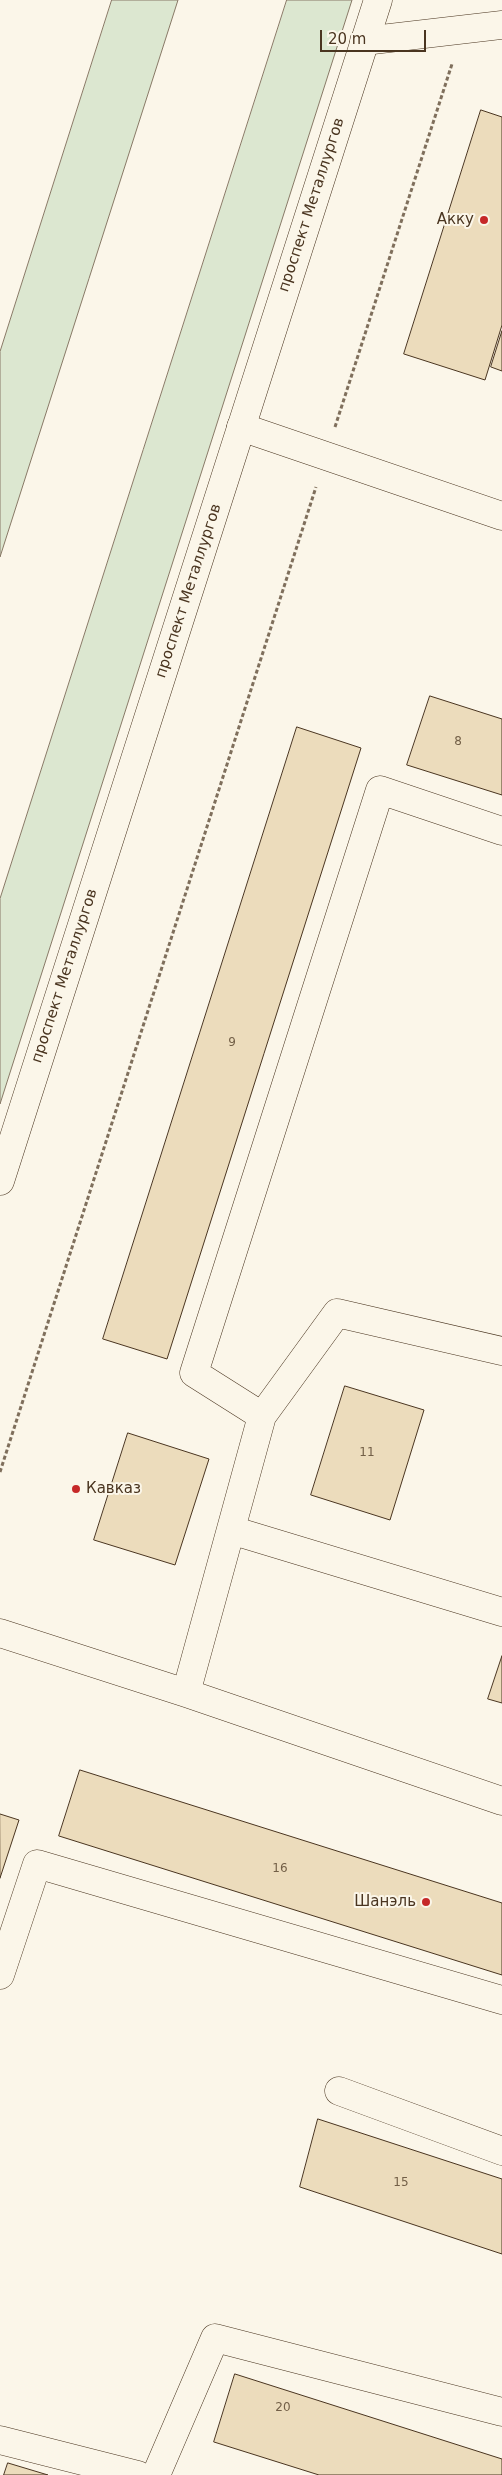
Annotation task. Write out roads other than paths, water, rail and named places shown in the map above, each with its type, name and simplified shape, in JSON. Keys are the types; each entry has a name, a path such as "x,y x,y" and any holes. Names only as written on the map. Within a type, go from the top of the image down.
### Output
{"main road":[{"name":"проспект Металлургов","path":"0,1181 378,0"},
{"path":"364,41 463,28 502,25"},
{"path":"241,427 502,516"},
{"path":"262,1416 194,1373 380,790 502,831"},
{"path":"186,1693 262,1416 337,1313 502,1351"},
{"path":"231,1530 502,1612"},
{"path":"0,1633 186,1693 502,1801"},
{"path":"0,1975 37,1864 502,2000"},
{"path":"339,2092 502,2151"},
{"path":"156,2475 215,2338 502,2412"},
{"path":"0,2440 138,2475"}],"place":[{"name":"Акку","path":"484,220"},
{"name":"Кавказ","path":"76,1489"},
{"name":"Шанэль","path":"426,1902"}]}
